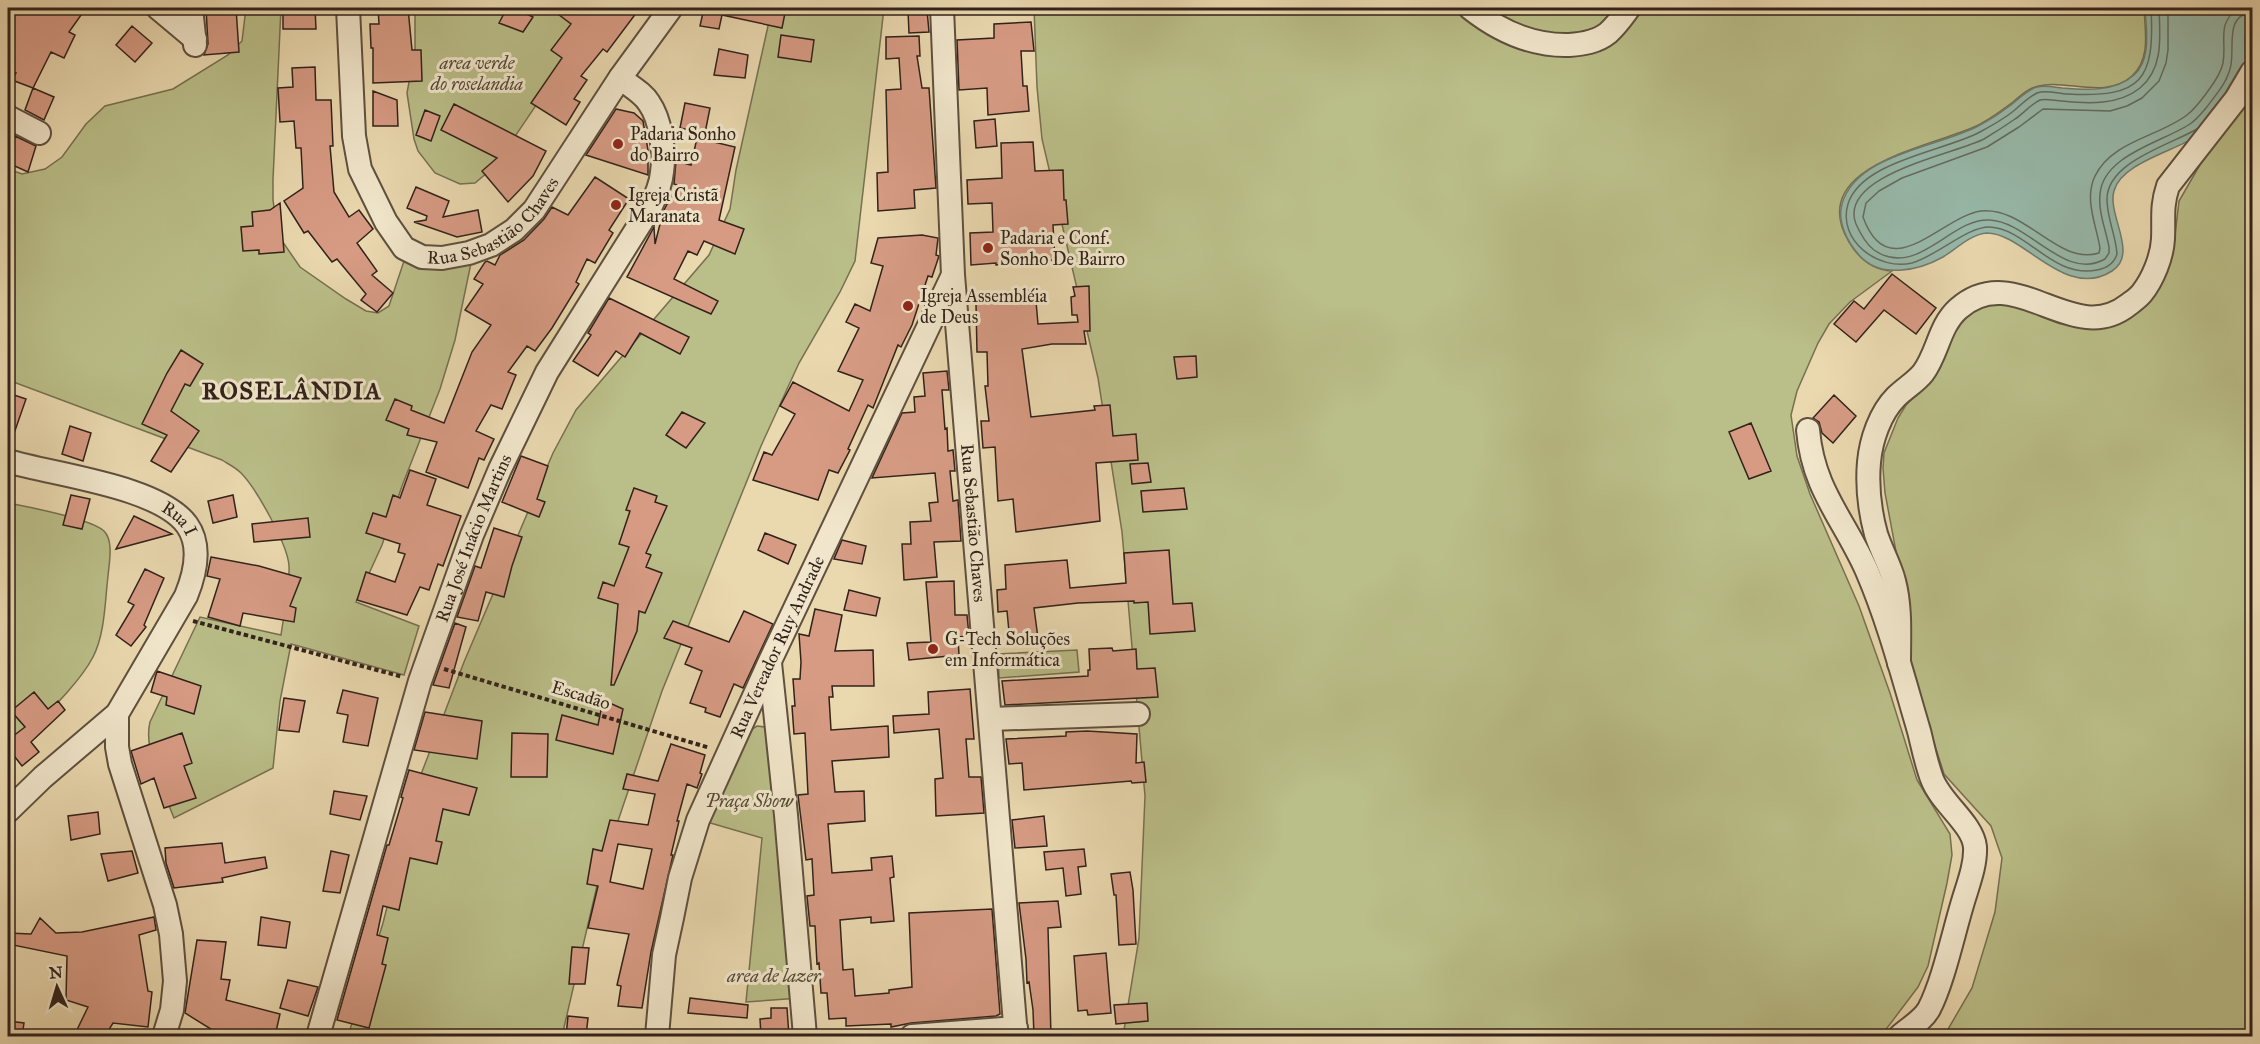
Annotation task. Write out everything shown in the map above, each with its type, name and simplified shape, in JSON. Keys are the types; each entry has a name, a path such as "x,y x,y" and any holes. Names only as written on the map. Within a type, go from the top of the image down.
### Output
{"street":[{"path":"158,8 195,45 191,8"},
{"name":"Rua Sebastião Chaves","path":"348,8 354,136 360,169 374,201 404,248 422,257 442,258 469,254 492,244 514,230 542,200 621,78 671,8"},
{"name":"Rua Sebastião Chaves","path":"942,8 953,275 1016,1032"},
{"path":"1470,8 1488,22 1508,33 1545,45 1566,45 1589,42 1607,33 1629,8"},
{"path":"1899,663 1898,611 1894,582 1876,534 1869,483 1872,443 1888,406 1924,371 1950,318 1967,302 1978,297 2002,293 2016,294 2065,313 2095,318 2119,312 2141,295 2153,274 2162,250 2163,202 2168,186 2236,99 2253,72"},
{"name":"Rua José Inácio Martins","path":"318,1036 423,672 472,536 532,400 547,372 650,208 658,190 663,157 655,114 644,97 621,78"},
{"path":"8,117 39,133"},
{"name":"Rua Vereador Ruy Andrade","path":"657,1036 664,955 680,878 698,820 770,661 953,275"},
{"path":"1808,430 1811,456 1817,477 1866,570 1899,663 1934,784 1973,837 1974,847 1969,879 1934,996 1924,1016 1899,1036"},
{"name":"Rua I","path":"8,461 126,490 158,504 181,518 188,526 195,546 195,566 191,584 117,714 8,811"},
{"path":"770,661 805,1036"},
{"path":"117,714 117,747 120,765"},
{"path":"990,719 1138,714"},
{"path":"84,741 99,740 108,743 115,751 165,905 171,934 175,981 172,1010 164,1036"},
{"path":"912,1036 1016,1032"}],"path":[{"name":"Escadão","path":"174,617 423,672 728,753"}],"green space":[{"path":"246,8 281,8 273,200 278,235 300,267 366,311 378,313 389,306 404,261 421,267 437,269 471,263 455,340 440,389 402,486 382,545 356,602 419,626 404,675 291,644 280,701 273,768 174,818 152,758 149,745 150,722 200,617 281,635 289,583 287,557 263,503 241,473 222,460 8,380 8,169 22,174 45,169 62,157 86,124 105,106 173,89 228,55 242,41"},
{"name":"area verde do roselandia","path":"415,8 605,8 597,15 495,166 475,183 460,184 435,173 418,151 414,139 407,93 415,49"},
{"path":"772,8 884,8 855,261 799,363 761,446 662,691 599,877 562,1036 348,1036 383,923 420,777 464,662 553,453 576,410 709,255 730,209 736,170"},
{"path":"1034,8 2144,8 2146,44 2142,61 2132,76 2121,83 2096,88 2046,85 2032,88 1979,125 1903,152 1878,164 1857,178 1843,195 1840,216 1849,242 1872,266 1892,271 1850,302 1829,324 1818,343 1797,391 1791,415 1797,456 1810,494 1859,606 1890,693 1917,780 1950,834 1952,855 1928,966 1918,987 1881,1036 1123,1036 1139,938 1145,796 1122,532 1098,378 1042,139 1037,87"},
{"path":"2252,91 2252,1036 1944,1036 1972,988 1995,912 2002,858 1991,826 1944,774 1910,667 1898,562 1885,493 1884,453 1898,418 1906,405 1928,381 1964,312 1998,300 2073,324 2165,273 2173,252 2179,201 2201,163"},
{"path":"8,503 58,514 97,526 107,535 110,552 102,628 93,657 66,694 8,753"},
{"path":"1077,650 1079,672 999,678 998,654"},
{"path":"757,726 771,731 800,998 746,1002 762,838 707,822 749,731"}],"water":[{"path":"2145,8 2252,8 2252,22 2245,37 2244,71 2202,131 2187,142 2138,165 2119,181 2114,191 2113,201 2123,245 2123,255 2120,264 2112,271 2095,278 2078,278 2046,263 2016,243 1987,233 1969,239 1933,262 1911,269 1888,270 1868,263 1859,255 1844,231 1841,211 1850,187 1864,174 1901,154 1962,133 1990,120 2037,87 2100,89 2126,81 2140,68 2146,52"}],"building":[{"path":"8,8 86,8 69,32 75,35 64,58 51,52 33,88 12,80 16,73 8,70"},
{"path":"206,8 236,8 239,52 204,55 208,44"},
{"path":"283,8 315,8 316,29 283,29"},
{"path":"378,8 408,8 412,50 421,50 422,81 373,83 370,24 379,24"},
{"path":"507,8 514,8 533,17 523,32 499,23"},
{"path":"550,8 640,8 607,52 603,49 581,76 587,80 574,99 580,102 566,125 531,103 562,58 551,50 571,24"},
{"path":"704,8 786,8 782,28 722,15 719,29 700,26"},
{"path":"927,10 929,32 909,33 908,11"},
{"path":"1031,22 1034,51 1021,51 1023,86 1027,86 1029,111 988,115 987,88 959,90 957,40 994,38 994,24"},
{"path":"132,26 152,43 135,62 116,45"},
{"path":"781,35 814,40 811,62 778,57"},
{"path":"919,36 920,56 917,56 922,88 929,88 936,188 914,190 915,208 878,211 877,173 888,172 886,90 901,89 899,58 886,59 886,37"},
{"path":"719,49 748,55 745,78 714,75"},
{"path":"315,67 316,100 331,100 333,146 330,146 334,192 349,217 359,210 373,229 357,243 377,271 372,275 393,293 377,312 361,300 366,294 337,259 332,262 308,231 304,233 284,201 303,188 301,148 296,148 294,121 280,122 278,88 293,87 292,68"},
{"path":"33,88 54,97 44,120 25,110"},
{"path":"373,91 397,100 398,126 373,126"},
{"path":"685,103 710,108 705,133 680,128"},
{"path":"454,104 546,151 533,176 508,202 482,171 497,158 441,130"},
{"name":"Padaria Sonho do Bairro","path":"616,109 634,113 643,121 648,150 648,175 586,155"},
{"path":"425,110 440,116 431,141 416,135"},
{"path":"995,119 997,146 976,148 974,121"},
{"path":"15,136 36,146 28,172 8,163 8,152"},
{"path":"697,138 735,147 719,220 744,229 735,254 704,241 697,255 688,251 674,279 718,301 711,314 627,277 654,227 655,244 663,212 677,185 674,184 676,161 691,165"},
{"path":"1033,142 1035,171 1063,170 1068,224 1053,225 1055,260 971,265 970,233 993,232 992,203 968,204 967,180 1002,178 1001,143"},
{"path":"595,177 629,199 609,230 613,233 595,263 587,259 576,282 579,284 552,328 535,351 527,346 508,372 516,375 502,409 491,405 476,431 494,439 484,460 479,458 468,488 426,472 437,442 407,435 409,429 386,420 395,399 412,406 411,410 444,423 472,352 491,325 465,310 483,284 474,279 485,262 495,265 500,255 524,240 552,207 568,215"},
{"path":"416,187 449,201 443,217 478,210 482,232 457,237 414,222 426,220 427,216 407,208"},
{"path":"280,203 284,252 259,254 259,250 243,251 241,227 253,226 252,212 270,210"},
{"path":"922,235 938,238 936,255 939,256 932,277 928,276 912,325 901,347 898,345 873,408 868,405 838,473 829,470 818,500 753,480 764,452 772,455 795,414 780,406 793,382 849,411 863,380 838,371 859,328 846,322 855,304 870,311 883,266 871,263 878,238"},
{"path":"1892,274 1936,308 1916,334 1884,310 1856,342 1834,324 1854,301 1864,309"},
{"path":"1089,286 1090,331 1084,331 1086,344 1052,344 1022,349 1031,417 1095,410 1094,406 1110,405 1113,436 1136,434 1138,460 1096,463 1100,521 1016,532 1013,499 998,501 995,447 983,448 981,421 989,421 985,386 988,386 987,352 977,352 976,304 998,302 998,292 1035,290 1038,324 1078,322 1077,315 1072,315 1071,297 1075,296 1073,287"},
{"path":"609,298 689,337 680,354 640,333 625,357 616,351 598,376 573,361 591,335 588,333"},
{"path":"181,350 203,364 190,386 185,384 171,411 199,431 171,472 151,461 167,435 142,424"},
{"path":"1196,356 1197,377 1177,379 1174,357"},
{"path":"947,371 949,390 942,390 945,429 947,428 948,451 953,450 955,471 950,471 953,501 958,500 961,541 934,542 937,577 904,580 902,544 911,544 910,522 931,521 929,503 938,502 935,473 872,478 902,413 915,412 914,397 925,396 923,373"},
{"path":"8,393 26,399 10,445 8,445"},
{"path":"1834,395 1856,416 1833,443 1822,433 1819,422 1813,418"},
{"path":"682,412 705,423 686,448 666,435"},
{"path":"1751,423 1771,471 1749,479 1729,432"},
{"path":"70,426 91,433 83,461 62,454"},
{"path":"521,456 548,466 537,499 545,502 539,517 502,502"},
{"path":"1148,463 1151,482 1132,484 1130,464"},
{"path":"410,470 436,479 427,505 461,516 443,566 438,564 429,590 420,587 407,615 357,600 366,572 395,582 405,554 398,552 400,544 366,533 373,513 386,517 393,495 400,498"},
{"path":"634,488 657,496 655,502 667,506 646,553 651,555 646,567 662,573 645,613 639,611 637,631 614,685 611,685 618,604 598,598 603,582 614,586 629,547 619,544 630,511 626,510"},
{"path":"1184,488 1187,509 1143,512 1141,491"},
{"path":"71,495 90,499 82,529 63,525"},
{"path":"233,495 237,517 213,523 208,501"},
{"path":"134,516 172,534 116,549"},
{"path":"308,518 310,537 254,542 252,524"},
{"path":"494,528 522,537 504,597 486,592 478,621 457,617 475,566 481,568"},
{"path":"765,533 796,545 788,564 758,550"},
{"path":"842,540 866,546 862,564 834,559"},
{"path":"1169,550 1173,604 1192,603 1195,631 1150,634 1148,602 1078,603 1034,608 1038,638 1010,642 1007,611 998,612 997,590 1006,589 1005,565 1067,560 1070,588 1126,583 1124,553"},
{"path":"211,557 259,566 301,578 290,606 296,608 294,622 243,613 240,626 208,617 220,579 207,576"},
{"path":"145,569 164,578 144,625 146,627 131,646 116,635 134,605 128,602"},
{"path":"954,581 955,615 967,615 969,636 958,637 959,655 909,660 907,643 931,642 926,582"},
{"path":"849,590 880,598 876,616 844,610"},
{"path":"815,609 842,615 835,651 873,650 874,686 832,686 833,697 829,697 831,730 888,726 889,757 832,761 835,792 864,791 865,821 828,824 832,873 872,870 871,858 892,856 894,877 890,878 894,921 871,923 871,917 840,920 843,970 853,969 855,996 889,993 889,990 912,987 909,913 992,909 1000,1014 996,1016 911,1023 891,1027 891,1024 846,1026 846,1018 829,1019 827,993 821,993 815,926 810,926 807,896 814,895 812,859 806,860 798,795 808,794 805,733 794,734 792,706 795,706 793,679 800,679 799,634 809,636"},
{"path":"744,611 773,624 743,688 734,684 720,717 705,712 706,708 690,703 702,671 685,664 692,648 664,638 673,621 729,642"},
{"path":"455,623 466,627 449,688 433,685"},
{"path":"1112,648 1113,651 1136,649 1137,669 1155,668 1158,697 1005,705 1002,681 1088,676 1089,649"},
{"path":"157,671 201,686 194,714 166,705 167,697 151,692"},
{"path":"970,689 974,739 966,739 969,777 981,777 984,813 936,816 935,779 943,778 939,729 894,733 893,716 929,714 928,692"},
{"path":"343,690 378,698 368,746 343,742 348,715 337,713"},
{"path":"34,692 48,709 58,701 65,710 31,742 39,752 22,766 8,748 8,740 25,727 11,711"},
{"path":"284,698 305,701 299,732 279,730"},
{"path":"603,700 623,709 613,754 556,740 562,715 598,725"},
{"path":"425,712 482,721 477,759 414,750"},
{"path":"1066,732 1137,734 1136,763 1144,762 1146,782 1132,783 1131,781 1024,790 1022,763 1009,764 1006,739 1066,736"},
{"path":"182,733 192,763 184,766 196,798 164,808 154,778 141,784 131,751"},
{"path":"512,733 548,734 547,777 511,777"},
{"path":"671,744 705,755 697,788 687,784 677,821 679,821 671,855 673,855 651,952 642,1008 618,1006 621,986 617,985 629,934 588,928 598,886 587,884 593,849 602,851 610,820 648,825 655,794 623,789 627,774 658,781","holes":["618,844 652,849 643,889 610,882"]},
{"path":"409,770 477,788 469,815 443,809 436,841 442,842 437,864 410,858 399,910 383,906 377,935 388,938 382,964 386,965 369,1028 337,1020 387,845 389,845 403,798 401,797"},
{"path":"334,791 367,796 360,820 330,814"},
{"path":"98,812 100,834 71,840 68,816"},
{"path":"1044,816 1047,846 1015,848 1012,820"},
{"path":"222,843 225,863 265,857 267,868 222,878 223,882 174,888 166,863 165,848"},
{"path":"1084,849 1086,866 1078,867 1081,894 1066,896 1063,868 1046,870 1044,852"},
{"path":"132,851 138,873 108,881 101,854"},
{"path":"331,851 349,855 340,893 323,891"},
{"path":"1130,872 1136,944 1119,945 1116,895 1114,895 1111,874"},
{"path":"1058,901 1061,927 1048,928 1051,1036 1034,1036 1033,1010 1029,982 1027,983 1019,903"},
{"path":"154,917 156,930 139,935 148,991 152,992 148,1027 113,1023 105,1036 74,1036 88,1007 66,1000 67,956 8,944 8,933 31,934 40,918 56,933 82,932"},
{"path":"261,917 290,922 286,948 258,945"},
{"path":"197,940 226,942 221,979 230,980 226,1000 280,1014 275,1036 222,1036 185,1013"},
{"path":"572,947 589,948 585,984 569,984"},
{"path":"1106,953 1111,1013 1088,1015 1087,1010 1078,1011 1074,956"},
{"path":"288,980 318,987 308,1016 280,1008"},
{"path":"690,998 748,1005 747,1018 688,1013"},
{"path":"1147,1003 1148,1021 1116,1024 1114,1005"},
{"path":"771,1008 787,1008 789,1036 761,1036 760,1019 771,1018"},
{"path":"568,1016 588,1018 586,1036 566,1036"},
{"path":"8,1021 24,1023 22,1036 8,1036"}],"place":[{"name":"Padaria Sonho do Bairro","path":"618,144"},
{"name":"Igreja Cristã Maranata","path":"616,205"},
{"name":"Padaria e Conf. Sonho De Bairro","path":"988,248"},
{"name":"Igreja Assembléia de Deus","path":"908,306"},
{"name":"G-Tech Soluções em Informática","path":"933,649"}],"district":[{"name":"ROSELÂNDIA","path":"292,391"}],"park label":[{"name":"Praça Show","path":"749,801"},
{"name":"area de lazer","path":"774,976"}]}
